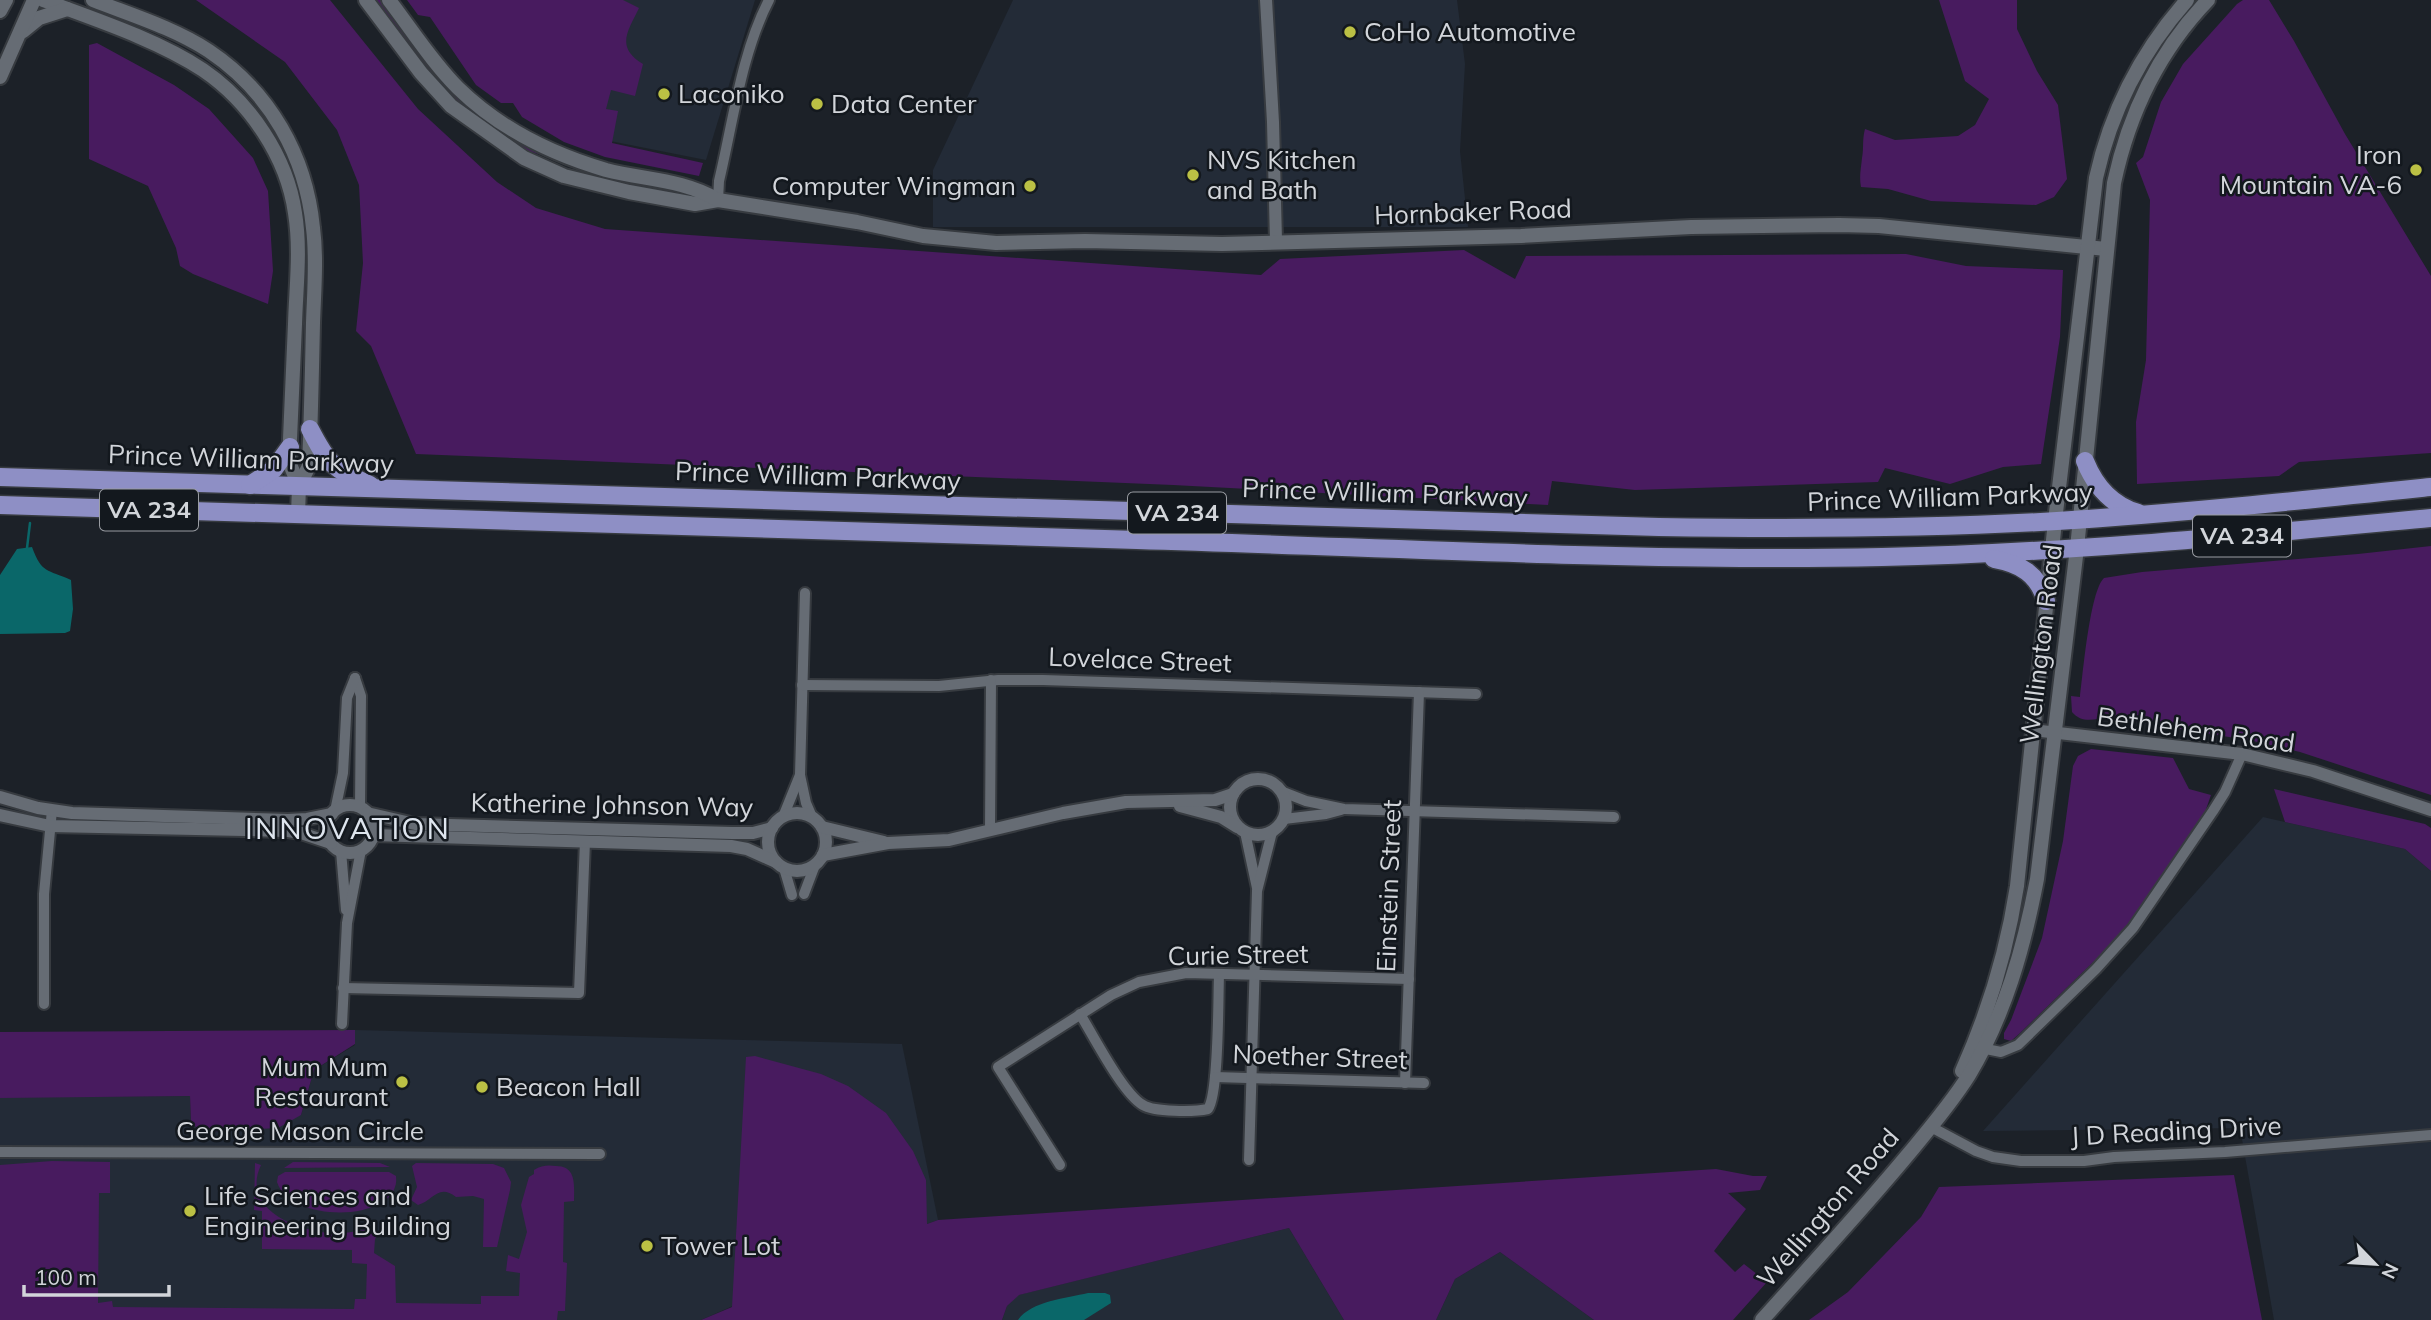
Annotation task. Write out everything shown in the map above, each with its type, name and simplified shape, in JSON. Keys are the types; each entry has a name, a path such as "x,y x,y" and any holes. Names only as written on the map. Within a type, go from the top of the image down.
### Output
{"highway":[{"path":"310,429 325,456 337,469 379,489"},
{"path":"250,485 274,469 290,447"},
{"path":"2085,461 2096,484 2105,494 2127,509 2144,514"},
{"name":"Prince William Parkway","path":"0,477 1660,527 1908,527 2055,521 2431,487"},
{"name":"Prince William Parkway","path":"0,505 1685,557 1864,557 2052,550 2197,540 2431,518"},
{"path":"1974,554 2021,566 2037,580 2046,601"}],"main road":[{"path":"0,11 6,0"},
{"path":"0,77 34,0"},
{"path":"43,0 168,50 204,70 235,97 262,130 282,167 292,197 297,226 298,261 289,462 299,486 298,516"},
{"path":"93,0 162,27 209,51 250,86 277,121 299,161 314,230 309,467 299,486"},
{"name":"Hornbaker Road","path":"366,0 438,92 465,117 524,159 564,176 695,204 718,200 954,240 996,243 1085,241 1222,244 1521,236 1691,227 1839,225 1905,228 2106,249"},
{"name":"Hornbaker Road","path":"389,0 429,54 459,88 509,128 541,146 587,164 697,188 718,200"},
{"name":"Wellington Road","path":"1978,1048 2011,923 2096,178 2116,109 2137,67 2157,36 2188,0"},
{"name":"Wellington Road","path":"1762,1320 1857,1215 1931,1127 1978,1048 2011,984 2031,915 2056,733 2114,183 2137,105 2162,57 2208,0"},
{"path":"15,40 39,18 68,9"},
{"path":"262,130 277,121"}],"street":[{"path":"718,200 719,181 751,46 769,0"},
{"path":"1266,0 1273,117 1276,241"},
{"path":"804,894 827,842 806,803 800,775 805,593"},
{"path":"0,815 50,826 288,831 302,833 336,847 353,853 361,850 369,844 374,825 363,810 361,696 355,678 347,698 343,774 327,829 336,847 347,923"},
{"path":"990,830 991,680"},
{"name":"Lovelace Street","path":"802,685 939,686 991,680 1043,680 1476,694"},
{"name":"Einstein Street","path":"1405,1083 1419,692"},
{"name":"Bethlehem Road","path":"2032,730 2242,754 2313,771 2431,810"},
{"path":"1978,1048 2001,1052 2018,1045 2115,949 2149,906 2213,811 2242,754"},
{"path":"792,895 769,846 772,828 783,817 800,775"},
{"path":"1257,891 1241,830 1230,810 1233,794 1241,784 1259,778 1268,780 1283,792 1306,801 1344,809 1614,817"},
{"path":"1249,1160 1257,891 1272,832 1284,819 1287,810 1283,792"},
{"path":"780,865 793,871 803,871 819,860 888,843 949,840 1063,813 1126,802 1216,800 1233,794"},
{"path":"0,797 72,813 288,820 307,819 346,806 363,810"},
{"path":"1166,802 1221,817 1254,835 1272,832"},
{"path":"1284,819 1344,809"},
{"path":"44,1004 44,894 51,810"},
{"name":"Katherine Johnson Way","path":"363,810 415,824 733,833 753,833 772,828"},
{"path":"783,817 794,813 888,843"},
{"name":"Katherine Johnson Way","path":"373,835 731,846 747,849 780,865"},
{"path":"343,988 579,993 585,841"},
{"path":"342,1024 347,923 361,850"},
{"name":"Curie Street","path":"1060,1165 998,1067 1111,995 1139,982 1186,973 1409,979"},
{"path":"1080,1014 1138,1102 1146,1107 1197,1111 1208,1109 1212,1103 1215,1077 1219,975"},
{"name":"Noether Street","path":"1215,1077 1424,1083"},
{"name":"J D Reading Drive","path":"1931,1127 1976,1151 1993,1157 2021,1161 2084,1161 2114,1157 2233,1152 2431,1135"},
{"name":"George Mason Circle","path":"0,1152 600,1154"}],"shaded area":[{"path":"196,0 330,0 418,109 497,182 536,208 605,229 1261,275 1280,259 1464,250 1515,279 1526,256 1906,254 1966,266 2063,270 2060,337 2041,464 2003,467 1950,484 1885,468 1878,482 1635,490 1552,481 1548,505 1173,485 416,454 371,346 356,331 363,263 359,185 337,130 285,62"},
{"path":"374,0 382,0 431,65 506,132 549,157 513,145 468,113 434,78"},
{"path":"407,0 623,0 639,8 626,38 629,51 643,64 635,96 611,90 606,109 618,111 612,143 703,163 699,176 605,157 564,142 522,117 513,103 501,103 476,85 430,17 418,15"},
{"path":"620,0 755,0 706,160 585,136"},
{"path":"1013,0 1457,0 1465,64 1460,151 1468,227 933,227 933,170"},
{"path":"1939,0 2017,0 2017,29 2037,71 2058,105 2067,179 2054,197 2036,205 1931,201 1888,189 1861,187 1865,129 1895,140 1958,136 1975,125 1989,99 1965,81"},
{"path":"2243,0 2269,0 2345,134 2431,276 2431,453 2299,462 2279,476 2137,484 2136,422 2146,360 2150,200 2136,163 2143,157 2161,102 2183,64"},
{"path":"97,43 174,85 209,109 253,158 268,191 273,271 268,304 193,274 180,266 176,248 148,186 89,159 89,45"},
{"path":"2431,546 2431,795 2300,752 2253,741 2109,717 2084,719 2072,712 2071,696 2080,697 2091,615 2104,578 2142,572"},
{"path":"2091,749 2173,758 2189,789 2211,795 2204,815 2114,942 2019,1034 2011,1041 2004,1039 2004,1033 2042,938 2063,841 2073,766 2078,756"},
{"path":"2274,789 2425,824 2431,828 2431,871 2405,849 2285,822"},
{"path":"2263,817 2405,849 2431,871 2431,1320 2274,1320 2240,1128 1983,1131"},
{"path":"355,1030 902,1044 938,1220 880,1241 701,1320 0,1320 0,1097 190,1096 191,1123 301,1115 314,1070 355,1045"},
{"path":"355,1030 355,1044 314,1070 301,1115 278,1128 203,1132 191,1123 190,1096 0,1098 0,1032"},
{"path":"755,1056 821,1074 848,1086 886,1113 913,1151 926,1180 927,1224 938,1220 1716,1169 1767,1176 1760,1190 1728,1193 1746,1209 1714,1251 1735,1272 1744,1264 1767,1282 1733,1320 1594,1320 1500,1252 1455,1279 1436,1320 1344,1320 1289,1228 1019,1295 1007,1306 1002,1320 701,1320 732,1307 746,1057"},
{"path":"52,1161 110,1162 110,1193 99,1193 98,1303 112,1301 113,1307 354,1309 355,1299 366,1299 367,1264 352,1263 352,1250 262,1249 262,1211 254,1210 255,1163 261,1165 257,1181 258,1194 265,1206 289,1223 319,1232 343,1233 371,1228 379,1233 375,1239 374,1253 395,1266 396,1303 481,1304 481,1296 519,1296 520,1273 506,1271 508,1255 519,1259 527,1232 521,1205 529,1177 534,1174 534,1170 542,1166 563,1167 571,1173 574,1189 574,1201 564,1202 563,1262 567,1263 565,1311 558,1311 557,1320 0,1320 0,1165"},
{"path":"293,1162 380,1163 390,1167 284,1168"},
{"path":"416,1163 493,1164 504,1168 511,1182 497,1247 483,1247 484,1199 473,1196 456,1197 440,1192 418,1205 411,1200 417,1187 412,1166"},
{"path":"285,1172 389,1172 396,1176 393,1191 382,1202 365,1209 344,1212 322,1211 302,1206 286,1196 277,1182 278,1176"},
{"path":"2234,1175 2262,1320 1809,1320 1848,1292 1921,1217 1939,1187"},
{"path":"1289,1228 1344,1320 1002,1320 1007,1306 1018,1295"},
{"path":"1500,1252 1594,1320 1436,1320 1455,1279"}],"water":[{"path":"32,547 42,566 71,580 73,609 70,631 0,634 0,575 17,549"},
{"path":"1088,1293 1110,1295 1111,1303 1084,1320 1018,1320 1040,1304"}],"waterway":[{"path":"27,548 30,523"}],"place":[{"name":"CoHo Automotive","path":"1350,32"},
{"name":"Laconiko","path":"664,94"},
{"name":"Data Center","path":"817,104"},
{"name":"Iron Mountain VA-6","path":"2416,170"},
{"name":"NVS Kitchen and Bath","path":"1193,175"},
{"name":"Computer Wingman","path":"1030,186"},
{"name":"Mum Mum Restaurant","path":"402,1082"},
{"name":"Beacon Hall","path":"482,1087"},
{"name":"Life Sciences and Engineering Building","path":"190,1211"},
{"name":"Tower Lot","path":"647,1246"}],"district":[{"name":"INNOVATION","path":"348,829"}]}
